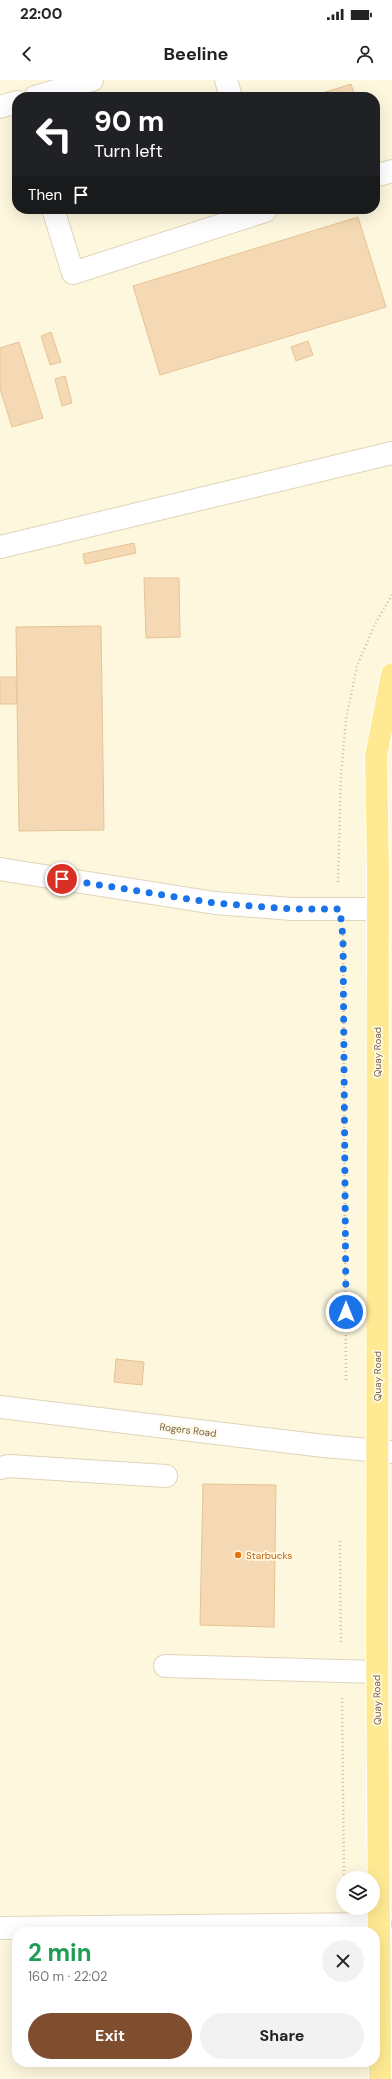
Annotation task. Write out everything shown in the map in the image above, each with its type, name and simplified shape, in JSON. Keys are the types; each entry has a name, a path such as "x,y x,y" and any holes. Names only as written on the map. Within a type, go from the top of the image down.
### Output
{"main road":[{"name":"Quay Road","path":"380,2079 377,1672 384,1452 376,756 392,674"}],"street":[{"path":"52,92 92,80"},
{"path":"226,80 230,92"},
{"path":"0,107 12,103"},
{"path":"380,175 392,171"},
{"path":"55,214 73,273 255,214"},
{"path":"0,547 392,453"},
{"path":"0,869 214,903 292,909 377,909"},
{"name":"Rogers Road","path":"0,1407 384,1452"},
{"path":"0,1468 9,1466 166,1476"},
{"path":"164,1666 377,1672"},
{"path":"95,1927 380,1924"},
{"path":"0,1928 12,1928"}],"path":[{"path":"346,1382 343,938 338,890 341,775 346,719 357,666 375,624 392,594"},
{"path":"340,1541 344,1871"}],"building":[{"path":"351,84 353,92 326,92"},
{"path":"358,217 386,307 160,375 133,286"},
{"path":"51,332 61,362 50,365 41,336"},
{"path":"308,341 313,355 296,361 291,347"},
{"path":"19,342 43,418 12,427 0,389 0,348"},
{"path":"65,376 72,403 62,406 55,379"},
{"path":"134,543 136,553 85,564 83,554"},
{"path":"144,578 179,578 180,637 146,638"},
{"path":"101,626 104,830 19,831 16,627"},
{"path":"0,677 16,677 17,704 0,704"},
{"path":"116,1359 144,1362 142,1385 114,1382"},
{"name":"Starbucks","path":"203,1484 276,1485 274,1627 200,1625"}],"place":[{"name":"Starbucks","path":"238,1555"}],"route":[{"path":"62,879 214,903 292,909 340,909 343,938 346,1312"}]}
